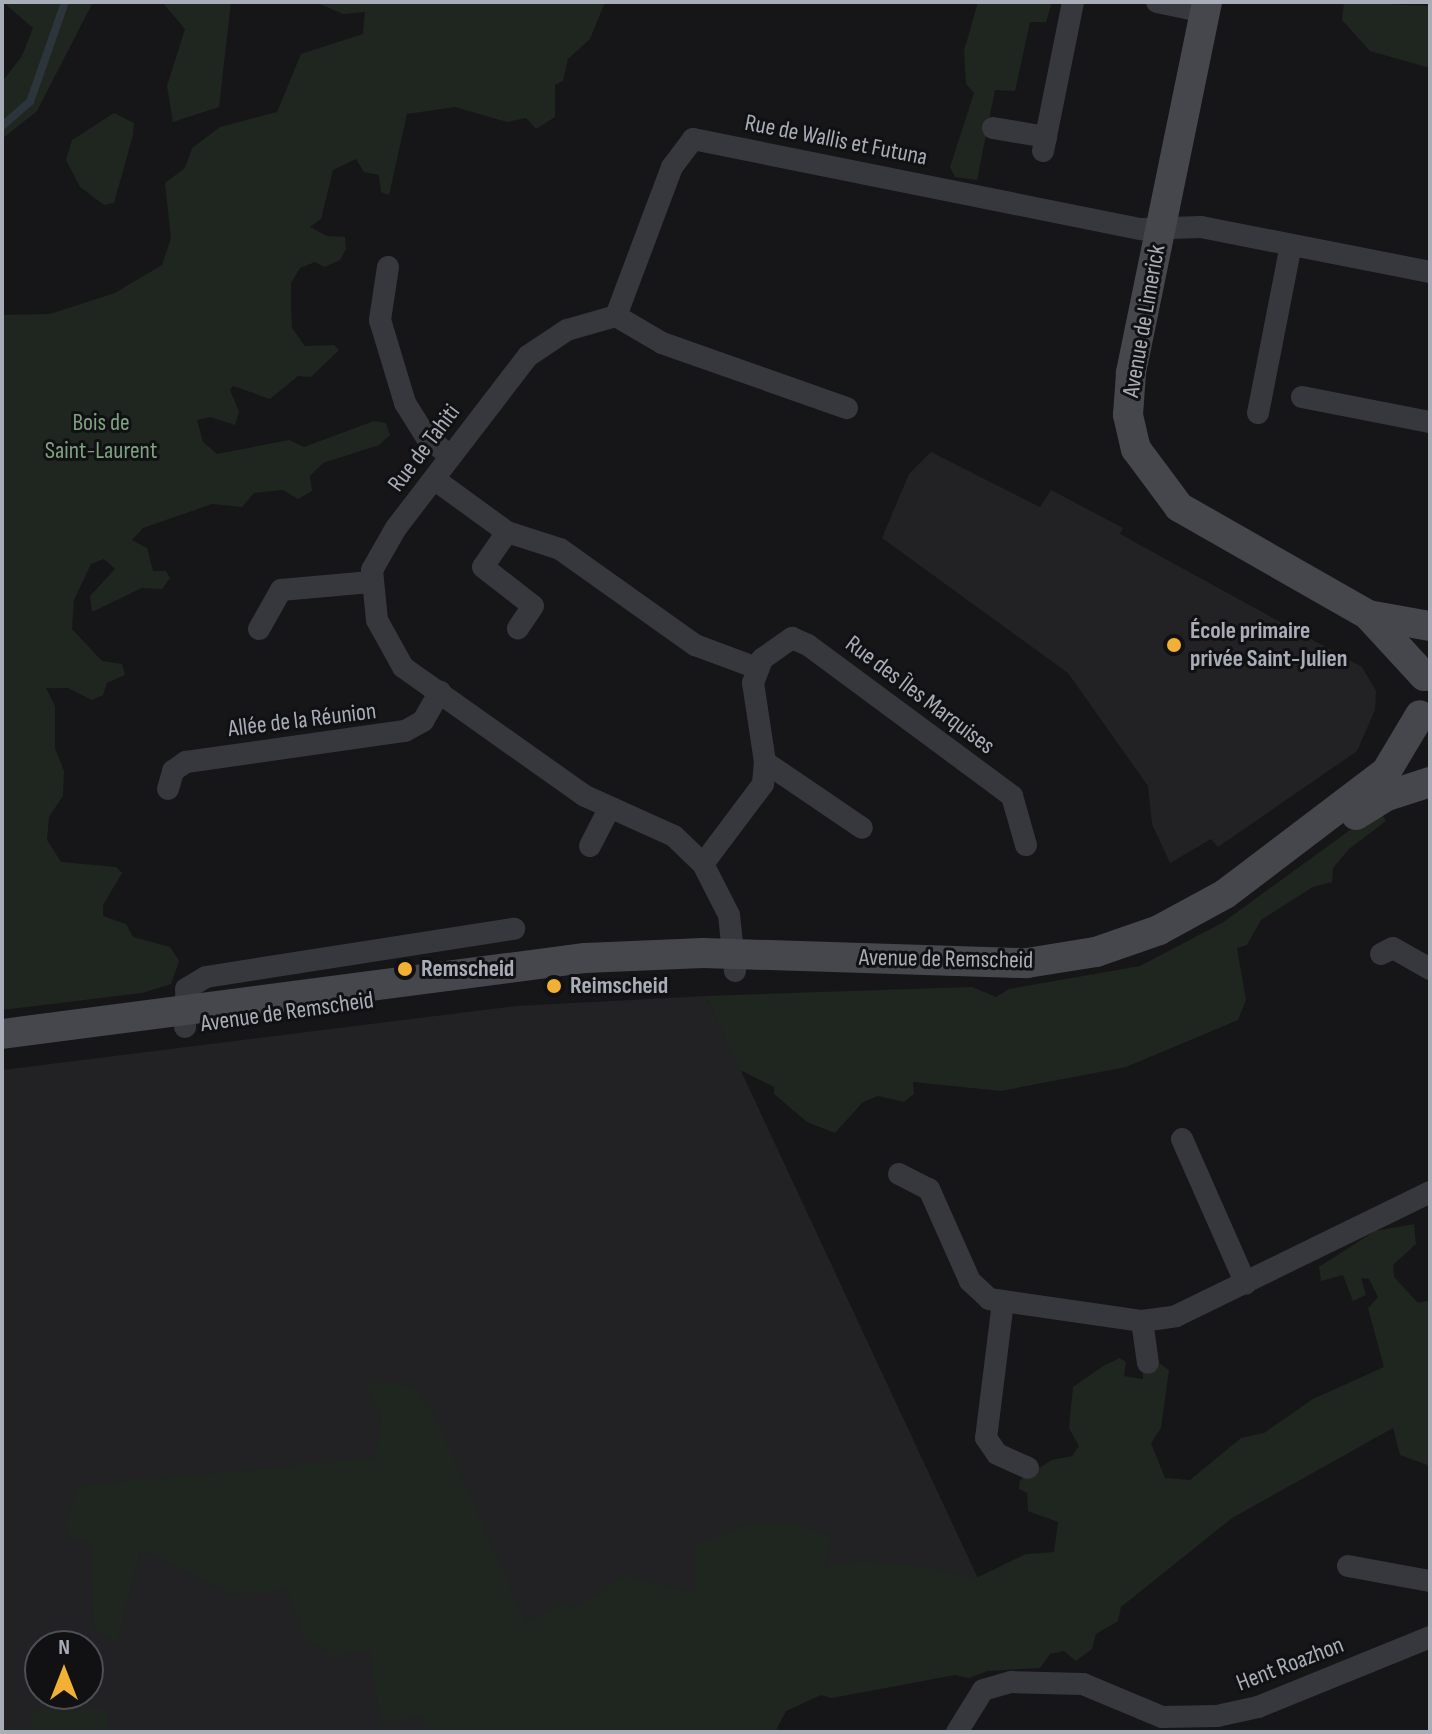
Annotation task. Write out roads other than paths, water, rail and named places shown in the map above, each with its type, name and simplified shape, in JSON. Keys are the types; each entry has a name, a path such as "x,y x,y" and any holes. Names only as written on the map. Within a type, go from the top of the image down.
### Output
{"street":[{"path":"993,128 1045,144 1073,2"},
{"path":"1157,2 1206,7"},
{"name":"Avenue de Limerick","path":"1206,7 1128,397 1141,460 1159,486 1193,518 1368,615 1427,670"},
{"name":"Rue de Wallis et Futuna","path":"616,316 672,167 693,139 1141,229 1161,226"},
{"path":"1161,226 1201,227 1430,272"},
{"path":"1258,413 1291,245"},
{"path":"388,267 380,320 405,403 426,436 450,456"},
{"path":"616,316 662,343 847,408"},
{"name":"Rue de Tahiti","path":"616,316 537,346 450,456 383,547 371,582 377,620 391,651 403,667 609,809 667,831 703,864 723,897 734,963"},
{"path":"1302,397 1430,422"},
{"path":"434,479 507,532 551,544 695,645 757,668 754,693 765,762 757,798 703,864"},
{"path":"507,532 483,567 533,606 518,628"},
{"path":"259,629 281,590 371,582"},
{"name":"Avenue de Limerick","path":"1368,615 1430,626"},
{"name":"Rue des Îles Marquises","path":"757,668 781,643 792,638 808,645 1012,796 1026,845"},
{"path":"1427,670 1420,715 1430,748"},
{"name":"Allée de la Réunion","path":"168,789 173,771 186,762 405,731 423,721 440,692"},
{"name":"Avenue de Remscheid","path":"734,963 1027,963 1126,942 1225,894 1356,797 1386,772 1420,715"},
{"path":"765,762 862,828"},
{"name":"Avenue de Remscheid","path":"2,1034 184,1018 631,955 1001,979 1106,967 1194,932 1267,885 1374,803 1430,782"},
{"path":"590,846 609,809"},
{"name":"Avenue de Remscheid","path":"184,1018 186,989 206,977 514,929"},
{"path":"454,938 482,977"},
{"path":"1381,954 1393,948 1430,969"},
{"name":"Avenue de Remscheid","path":"2,1053 184,1018"},
{"path":"1182,1139 1246,1284"},
{"path":"899,1174 929,1189 977,1292 1003,1302 1142,1321 1176,1316 1430,1192"},
{"path":"1003,1302 986,1438 997,1454 1028,1468"},
{"path":"1142,1321 1148,1363"},
{"path":"1348,1566 1430,1581"},
{"name":"Hent Roazhon","path":"957,1732 983,1690 1011,1682 1083,1684 1162,1717 1217,1716 1271,1702 1430,1637"}],"waterway":[{"path":"2,126 30,102 65,2"}],"place":[{"name":"École primaire privée Saint-Julien","path":"1174,645"},
{"name":"Remscheid","path":"405,969"},
{"name":"Reimscheid","path":"554,986"}],"park label":[{"name":"Bois de Saint-Laurent","path":"101,437"}]}
